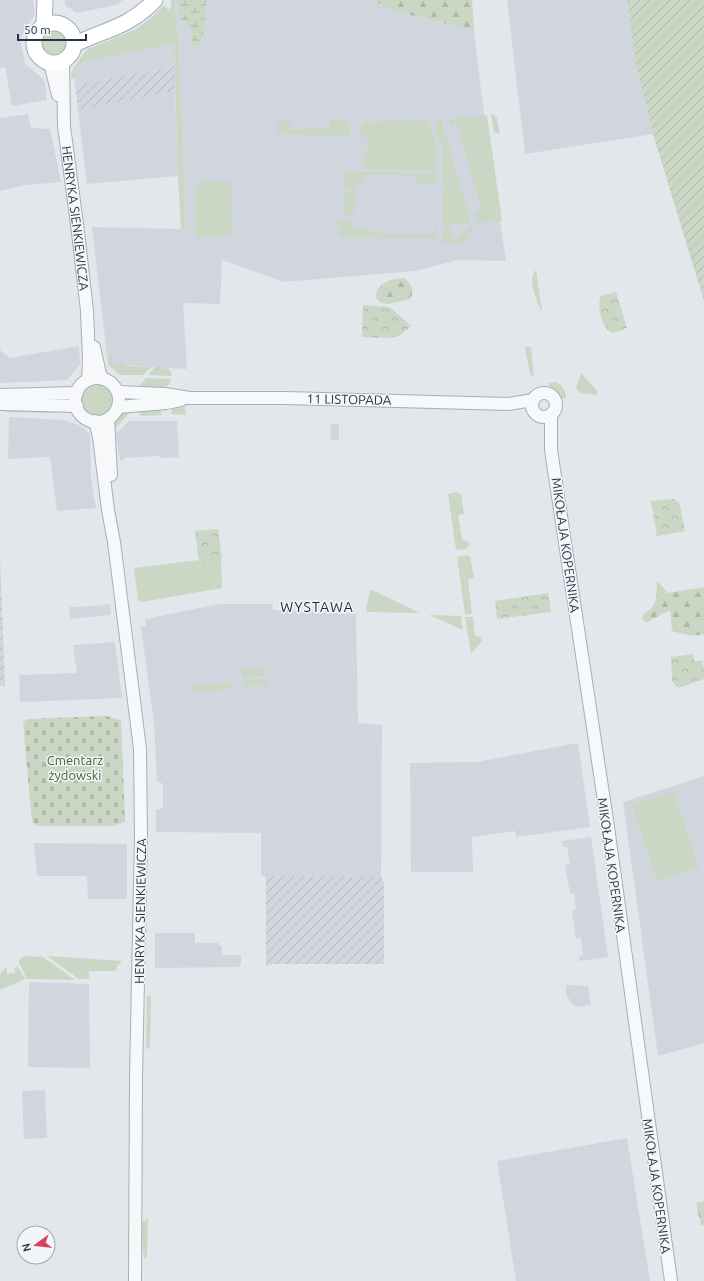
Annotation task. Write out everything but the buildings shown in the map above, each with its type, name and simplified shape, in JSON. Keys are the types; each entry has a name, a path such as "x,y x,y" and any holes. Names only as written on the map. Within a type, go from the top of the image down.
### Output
{"main road":[{"path":"44,25 45,0"},
{"path":"53,0 56,14 68,32 71,54 56,62 42,60 35,49 35,35 38,29 44,25 49,23 68,32 126,24 144,12 155,0"},
{"path":"68,32 121,17 137,8 144,0"}],"street":[{"name":"HENRYKA SIENKIEWICZA","path":"56,62 54,79 64,126 87,311 90,358 88,380"},
{"name":"HENRYKA SIENKIEWICZA","path":"87,311 100,374 103,379"},
{"path":"95,378 103,379 109,381 118,392 118,407 108,419 95,421 84,416 77,406 77,393 79,388 88,380 95,378"},
{"name":"11 LISTOPADA","path":"118,392 165,394 190,398 285,398 508,404 521,408 535,408"},
{"path":"0,395 77,393"},
{"path":"540,394 547,394 551,396 555,402 555,406 551,414 546,417 535,408 540,394"},
{"name":"11 LISTOPADA","path":"118,407 166,403 190,398"},
{"path":"0,404 77,406"},
{"name":"MIKOŁAJA KOPERNIKA","path":"535,408 552,450"},
{"name":"MIKOŁAJA KOPERNIKA","path":"551,414 552,450 608,827 671,1281"},
{"name":"HENRYKA SIENKIEWICZA","path":"108,419 115,517 114,542"},
{"name":"HENRYKA SIENKIEWICZA","path":"95,421 99,437 108,510 114,542 140,749 141,836 136,1076 135,1281"}],"shaded area":[{"path":"0,0 33,0 35,14 20,39 25,64 44,79 47,100 12,106 5,67 0,68"},
{"path":"65,0 123,0 116,5 77,13 65,5"},
{"path":"175,0 425,0 472,13 484,115 506,261 458,260 415,271 284,282 222,260 220,304 183,303 187,369 108,364 92,227 186,229 179,45"},
{"path":"507,0 627,0 635,59 653,134 525,154"},
{"path":"174,43 175,66 75,85 74,73 81,62"},
{"path":"175,66 175,91 78,110 75,85"},
{"path":"175,91 178,176 87,184 78,110"},
{"path":"28,114 31,128 50,129 61,182 25,185 0,191 0,118"},
{"path":"79,346 80,364 67,380 0,383 0,349 10,358"},
{"path":"9,417 63,420 79,425 90,434 91,477 96,508 57,511 50,457 8,459"},
{"path":"129,421 177,421 179,457 163,458 157,456 124,458 120,461 116,434"},
{"path":"331,424 339,424 339,440 330,440"},
{"path":"0,554 5,686 0,686"},
{"path":"110,604 111,615 70,619 69,607"},
{"path":"219,604 272,604 273,610 356,614 358,723 382,725 381,877 261,876 261,833 156,832 156,810 163,808 163,784 157,781 154,723 141,627 146,626 145,619"},
{"path":"115,642 122,698 20,702 19,675 77,673 73,645"},
{"path":"578,743 590,827 516,837 515,831 472,837 473,872 411,872 410,763 476,762"},
{"path":"704,776 704,1043 658,1056 623,802"},
{"path":"591,837 608,957 579,961 579,956 583,955 581,938 576,939 572,910 576,909 574,893 570,893 565,865 570,864 567,847 563,847 562,841"},
{"path":"34,843 127,844 127,899 88,899 87,876 37,876"},
{"path":"266,876 381,877 384,883 384,964 273,964 266,966"},
{"path":"155,933 195,933 195,943 219,943 219,946 222,946 222,955 241,955 241,964 238,967 155,968"},
{"path":"29,982 89,984 90,1068 28,1067"},
{"path":"566,985 588,986 591,1005 577,1007 572,1004 566,994"},
{"path":"45,1090 47,1138 24,1139 22,1091"},
{"path":"627,1138 650,1281 516,1281 497,1161"}],"green space":[{"path":"170,0 175,0 179,45 186,229 181,229 174,44 82,62 74,73 74,78 71,79 73,69 86,50 136,29 151,18 164,5 168,10 172,6"},
{"path":"177,0 207,0 203,36 198,47 192,45 191,27 179,18"},
{"path":"371,0 472,0 474,30 402,13"},
{"path":"627,0 704,0 704,301 653,134 635,59"},
{"path":"54,30 63,34 67,43 63,52 54,56 45,52 41,43 45,34"},
{"path":"491,113 497,118 500,133 494,133"},
{"path":"487,115 502,221 478,223 475,212 482,210 457,125 450,127 449,119"},
{"path":"343,119 349,124 350,137 277,134 277,123 279,121 290,122 291,129 329,128 330,120"},
{"path":"428,120 437,147 436,170 363,169 364,157 367,153 367,137 361,137 361,126 365,122"},
{"path":"433,120 441,120 459,181 442,187 442,147"},
{"path":"345,172 436,173 437,184 416,183 416,176 365,175 365,182 356,182 356,189 344,189"},
{"path":"231,181 232,236 196,236 195,182"},
{"path":"459,182 471,224 443,223 442,189"},
{"path":"344,193 356,194 358,205 354,206 353,215 344,215"},
{"path":"338,220 353,220 353,228 364,228 364,231 399,234 420,235 434,233 434,228 437,228 437,237 433,239 340,238 338,231 350,230 338,229"},
{"path":"443,226 450,227 451,233 456,239 470,227 472,227 472,233 467,240 442,243"},
{"path":"536,270 542,311 537,302 532,284 533,273"},
{"path":"404,278 412,287 410,299 389,304 381,303 375,297 379,288 386,282"},
{"path":"616,292 627,328 613,333 609,331 603,322 599,305 601,296"},
{"path":"363,305 390,307 411,326 401,335 390,338 362,337"},
{"path":"525,347 531,347 534,376 530,375"},
{"path":"112,355 112,362 119,362 126,366 151,367 144,375 120,375 108,365 108,359"},
{"path":"155,367 164,367 170,370 172,376 148,375"},
{"path":"581,373 597,391 597,395 580,393 576,388"},
{"path":"146,378 171,379 163,389 139,391 139,387"},
{"path":"556,382 564,389 566,399 557,396 552,392 549,383"},
{"path":"97,385 107,390 112,400 107,410 97,415 87,410 82,400 87,390"},
{"path":"182,406 185,408 186,415 171,414 172,407"},
{"path":"8,408 57,411 55,413 5,412"},
{"path":"140,408 160,409 162,415 143,416 140,415"},
{"path":"132,410 113,431 116,419 124,413"},
{"path":"457,492 461,495 464,514 458,515 462,540 468,541 469,545 466,549 456,550 448,494"},
{"path":"675,499 680,505 685,531 657,536 651,501"},
{"path":"218,529 222,560 199,562 195,531"},
{"path":"467,555 470,557 474,578 468,580 472,614 465,614 457,557"},
{"path":"199,560 199,562 221,560 222,588 142,602 138,600 134,568"},
{"path":"657,581 668,593 704,587 704,634 692,635 672,631 670,611 646,623 642,618 644,613 652,607 656,600"},
{"path":"370,590 372,590 420,613 367,612"},
{"path":"548,593 551,612 497,619 495,601"},
{"path":"429,615 461,616 463,630"},
{"path":"465,617 473,617 475,636 481,637 482,641 471,654"},
{"path":"693,654 695,662 702,660 704,679 678,688 672,681 671,657"},
{"path":"265,668 266,675 242,678 242,670"},
{"path":"266,678 267,685 243,687 242,681"},
{"path":"231,682 232,688 192,693 192,686"},
{"name":"Cmentarz żydowski","path":"106,716 121,720 125,822 112,826 36,826 32,822 23,723 27,719"},
{"path":"674,791 699,868 657,882 632,805"},
{"path":"25,956 43,957 75,980 27,979 19,963 19,960"},
{"path":"47,956 122,961 117,966 116,971 89,971 89,979 79,979"},
{"path":"7,966 7,974 15,973 15,967 18,967 25,979 0,990 0,974"},
{"path":"147,995 151,996 150,1049 146,1048"},
{"path":"704,1201 704,1225 701,1225 696,1203"},
{"path":"148,1218 147,1257 144,1258 140,1224"}],"district":[{"name":"WYSTAWA","path":"317,607"}]}
